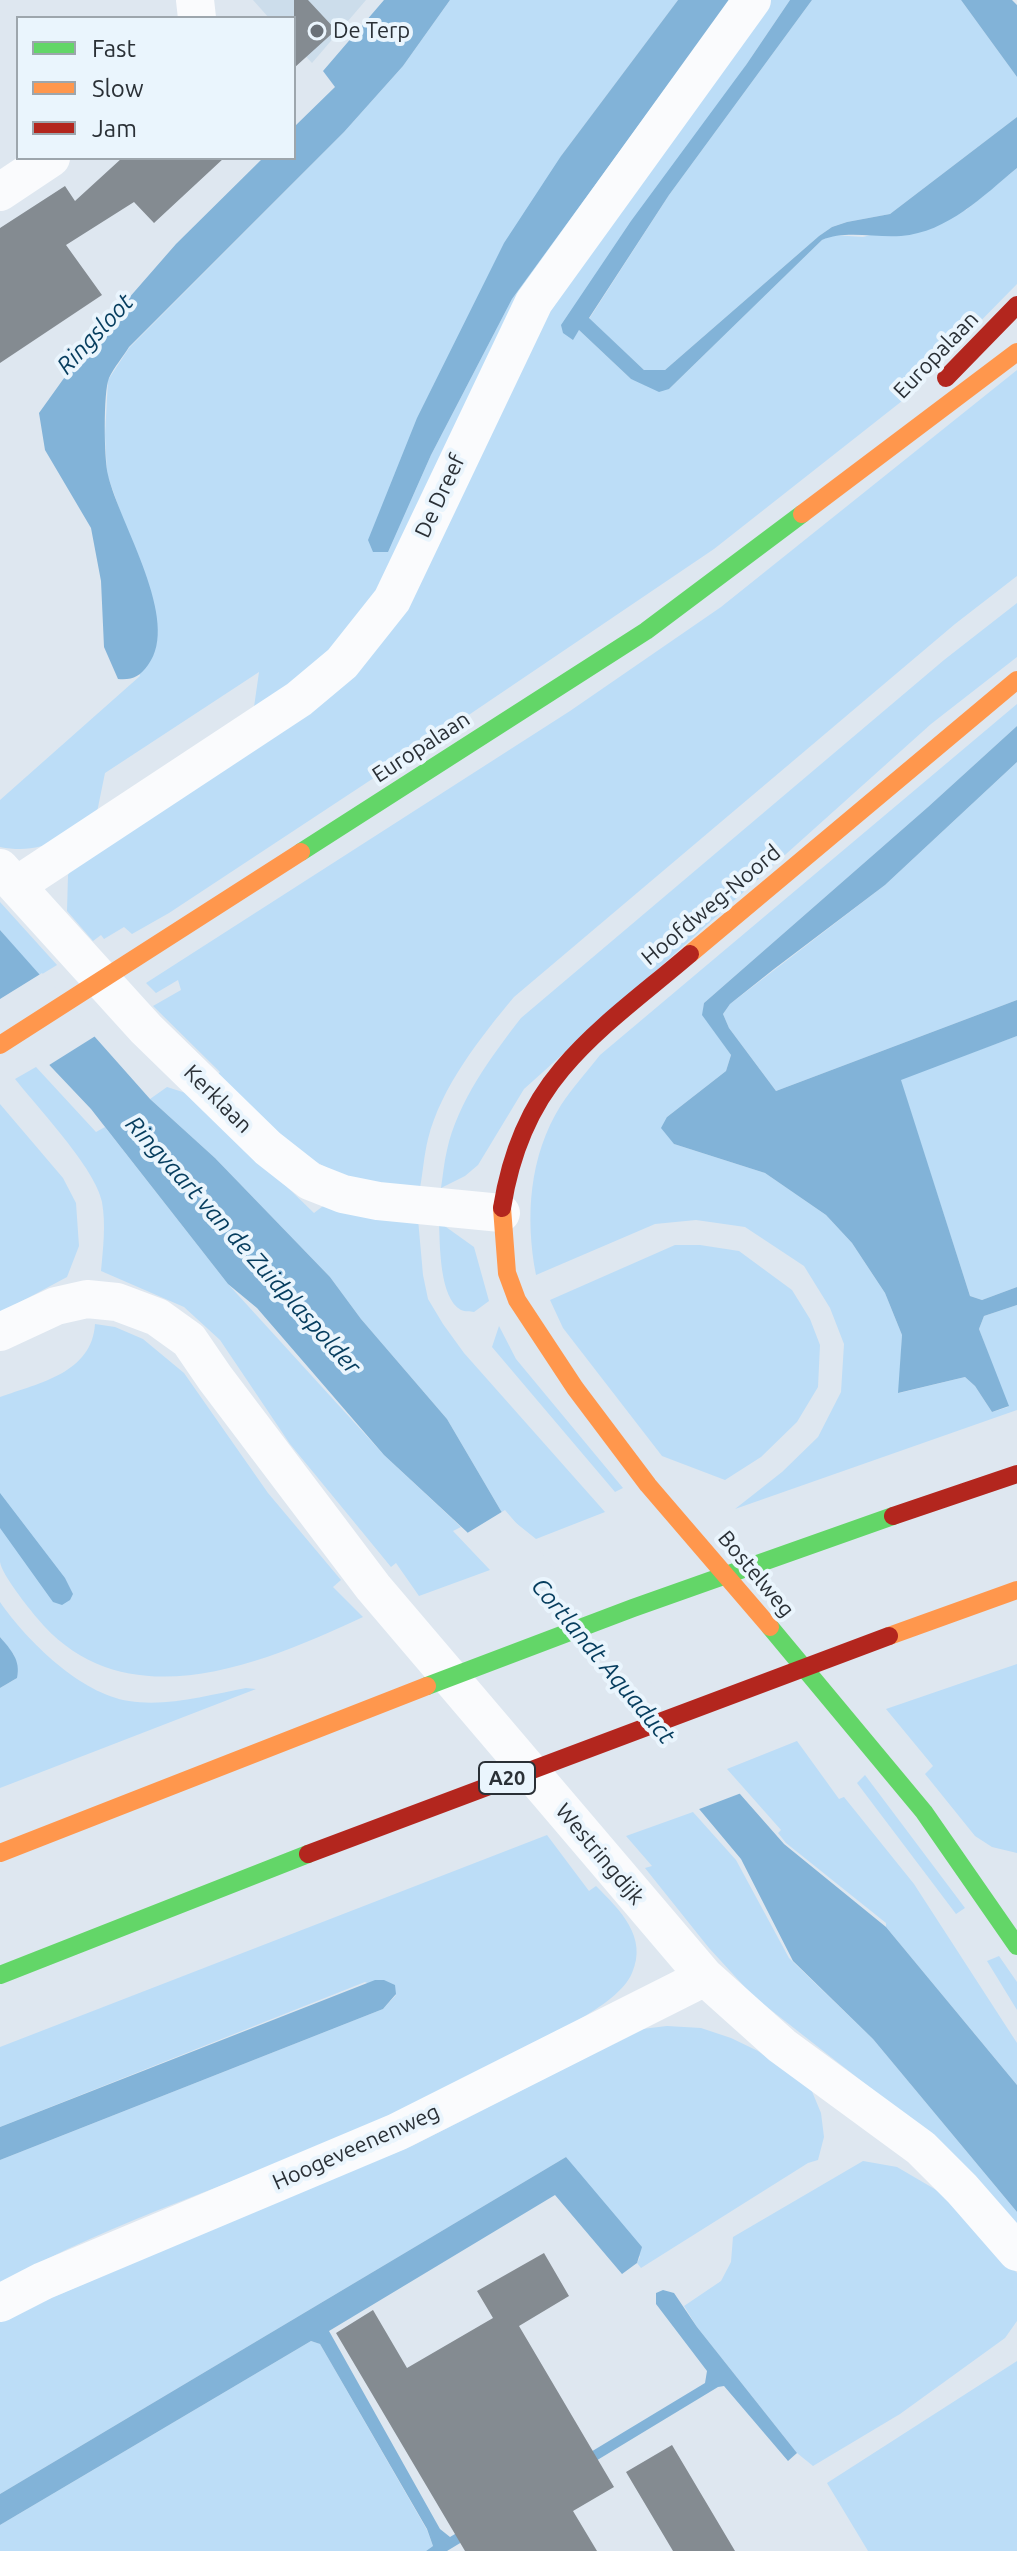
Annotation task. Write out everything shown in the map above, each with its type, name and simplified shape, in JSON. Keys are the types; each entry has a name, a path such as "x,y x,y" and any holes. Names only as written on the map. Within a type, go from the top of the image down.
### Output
{"main road":[{"name":"Europalaan","path":"856,472 1017,305"},
{"name":"Europalaan","path":"0,1045 646,631 1017,352"},
{"name":"Hoofdweg-Noord","path":"501,1213 518,1143 535,1108 562,1069 606,1026 694,950 1017,680"},
{"name":"Bostelweg","path":"501,1213 507,1273 517,1300 575,1388 648,1485 1006,1905 1017,1946"},
{"path":"0,1853 280,1741 592,1624 890,1516 1017,1474"},
{"name":"A20","path":"0,1975 372,1828 1017,1590"}],"street":[{"name":"De Dreef","path":"9,877 299,699 342,663 392,600 534,302 752,0"},
{"path":"0,192 48,160"},
{"name":"Kerklaan","path":"9,877 146,1029 268,1148 310,1181 343,1194 378,1201 501,1213"},
{"name":"Westringdijk","path":"0,1332 56,1306 87,1299 117,1302 157,1317 189,1340 373,1587 705,1977 782,2046 921,2148 1017,2252"},
{"name":"Hoogeveenenweg","path":"0,2303 43,2281 397,2132 705,1977"}],"shaded area":[{"name":"De Terp","path":"253,0 366,0 312,63 296,46 296,16 267,16"},
{"path":"450,0 678,0 561,156 388,552 431,455 512,299 730,0 686,81 375,598 315,670 253,714 259,672 105,773 96,817 62,838 40,847 0,847 0,800 140,676 123,519 107,474 105,435 108,380 129,348 344,132 403,66"},
{"path":"763,0 790,0 572,340 579,330 631,379 669,389 822,240 833,235 863,237 966,210 1017,168 1017,284 902,401 714,549 169,913 132,934 124,927 104,939 101,935 93,941 67,911 68,875 75,863 312,706 510,370"},
{"path":"812,0 961,0 1017,77 1017,117 890,214 832,227 665,370 644,370 589,319 669,195"},
{"path":"1017,370 1017,576 955,624 514,997 475,1046 442,1101 428,1139 420,1188 359,1179 318,1163 299,1151 214,1078 220,1072 153,1006 181,990 178,980 156,993 146,983 570,711 721,607"},
{"path":"1017,603 1017,657 931,724 524,1089 478,1165 465,1176 441,1188 452,1132 467,1097 521,1018 944,660"},
{"path":"1017,704 1017,726 704,1003 703,1015 731,1055 726,1071 667,1117 674,1144 765,1173 826,1215 852,1243 885,1293 902,1335 899,1393 965,1377 975,1386 992,1412 1008,1407 979,1329 984,1316 1017,1305 1017,1410 735,1509 782,1472 818,1437 841,1392 844,1344 830,1308 804,1266 745,1227 696,1220 655,1224 536,1275 531,1231 532,1187 542,1145 561,1105 600,1055"},
{"path":"1017,762 1017,1000 776,1091 729,1028 723,1014 730,1004 885,885"},
{"path":"0,902 57,965 39,976 0,930"},
{"path":"1017,1036 1017,1287 982,1300 970,1296 900,1079"},
{"path":"36,1067 96,1132 105,1127 228,1284 384,1455 461,1527 453,1531 490,1570 419,1596 396,1563 391,1567 290,1444 220,1340 184,1307 101,1271 104,1219 97,1188 78,1156 15,1079"},
{"path":"167,1087 192,1095 314,1213 327,1203 418,1219 428,1299 443,1324 464,1353 605,1512 536,1539 501,1511 447,1419 361,1319 330,1277 215,1158 150,1099"},
{"path":"0,1104 63,1178 76,1203 79,1246 67,1277 0,1313"},
{"path":"439,1222 474,1247 489,1301 474,1312 461,1310 448,1294 442,1270"},
{"path":"675,1245 739,1251 792,1290 810,1319 820,1345 818,1387 797,1422 761,1457 725,1480 662,1456 563,1328 550,1300"},
{"path":"95,1324 115,1327 143,1339 184,1373 268,1493 341,1580 333,1587 363,1617 282,1652 238,1666 195,1674 152,1676 110,1669 72,1650 37,1618 10,1583 0,1562 0,1397 46,1381 74,1365 92,1341"},
{"path":"499,1326 516,1359 623,1488 615,1492 492,1347"},
{"path":"0,1602 25,1633 57,1664 92,1688 111,1696 129,1701 158,1702 256,1689 0,1788 0,1688 17,1678 14,1655 0,1637"},
{"path":"1017,1664 1017,1853 992,1847 975,1836 925,1774 933,1766 886,1709"},
{"path":"797,1741 839,1799 844,1797 914,1884 1017,2043 1017,2085 886,1927 886,1923 786,1843 778,1833 781,1830 727,1769"},
{"path":"865,1775 965,1908 956,1914 857,1783"},
{"path":"693,1812 736,1860 789,1958 873,2039 1017,2212 1017,2228 942,2144 753,1996 709,1948 645,1868 652,1866 626,1836"},
{"path":"547,1835 589,1891 596,1886 614,1905 634,1936 636,1960 632,1973 611,1998 558,2031 385,2118 89,2239 0,2284 0,2160 383,2009 396,1995 365,1982 0,2127 0,2047"},
{"path":"999,1956 1017,1982 1017,2010 987,1961"},
{"path":"667,2026 701,2028 731,2038 758,2051 811,2089 821,2113 824,2137 818,2160 808,2163 641,2268 637,2263 640,2257 566,2157 0,2494 0,2320 412,2146 642,2029"},
{"path":"863,2161 897,2167 938,2191 1017,2273 1017,2321 1005,2338 900,2414 813,2466 797,2453 697,2327 684,2306 721,2281 731,2262 733,2237"},
{"path":"311,2341 320,2344 427,2530 433,2546 426,2551 0,2551 0,2525"},
{"path":"1017,2361 1017,2551 868,2551 827,2483"}],"water":[{"path":"384,0 450,0 403,66 344,132 129,347 109,378 105,426 108,475 145,572 158,624 156,646 148,665 135,677 118,679 104,647 101,581 91,528 45,450 39,413 87,346 176,244 261,160 296,160 296,125 335,87 323,71"},
{"path":"678,0 730,0 512,299 431,455 388,552 373,552 368,540 417,418 504,243 561,156"},
{"path":"790,0 812,0 669,195 589,318 644,370 665,370 832,227 890,214 1017,117 1017,168 978,201 934,228 901,236 851,235 822,240 669,389 659,392 631,379 579,330 573,340 563,333 561,325 631,221"},
{"path":"961,0 1012,0 1017,5 1017,77"},
{"path":"1017,726 1017,762 885,885 730,1004 723,1014 729,1028 776,1091 1017,1000 1017,1036 901,1080 970,1296 982,1300 1017,1287 1017,1305 984,1316 979,1329 1009,1406 992,1412 975,1386 965,1377 898,1393 902,1335 885,1293 852,1243 826,1215 765,1173 674,1144 661,1128 667,1117 726,1071 731,1055 702,1015 704,1003"},
{"path":"0,930 150,1099 215,1158 330,1277 361,1319 447,1419 501,1511 740,1794 784,1844 886,1927 1017,2085 1017,2212 873,2039 793,1961 741,1859 467,1532 384,1455 257,1308 228,1284 91,1109 0,1013"},
{"path":"0,1493 65,1578 73,1594 62,1605 53,1602 0,1528"},
{"path":"0,1637 14,1656 18,1672 17,1678 0,1688"},
{"path":"375,1980 395,1985 396,1994 383,2009 0,2160 0,2127"},
{"path":"566,2157 642,2247 637,2263 622,2274 555,2195 329,2331 440,2529 450,2537 705,2383 707,2371 656,2304 656,2293 663,2290 674,2293 697,2327 797,2453 788,2461 724,2386 718,2387 447,2551 426,2551 433,2546 427,2529 320,2344 311,2341 0,2525 0,2494"}],"pier":[{"path":"42,973 97,1035 46,1067 0,1018 0,999"},
{"path":"505,1510 744,1792 694,1811 464,1535"}],"building":[{"path":"294,0 308,0 336,30 296,66 296,16"},
{"path":"120,160 222,160 154,223 134,202 66,245 102,295 0,363 0,228 65,186 75,201"},
{"path":"544,2253 569,2296 519,2326 614,2487 573,2511 597,2551 465,2551 336,2333 373,2310 407,2368 493,2318 477,2291"},
{"path":"672,2445 735,2551 673,2551 626,2472"}],"traffic: fast":[{"path":"301,852 646,631 802,514"},
{"path":"427,1686 633,1608 893,1516"},
{"path":"770,1627 924,1812 1017,1946"},
{"path":"0,1975 308,1854"}],"traffic: slow":[{"path":"802,514 1017,352"},
{"path":"690,954 1017,680"},
{"path":"0,1045 301,852"},
{"path":"502,1208 507,1273 517,1300 575,1388 648,1485 770,1627"},
{"path":"889,1636 1017,1590"},
{"path":"0,1853 427,1686"}],"traffic: jam":[{"path":"946,378 1017,305"},
{"path":"502,1208 522,1134 550,1084 591,1038 690,954"},
{"path":"893,1516 1017,1474"},
{"path":"308,1854 889,1636"}],"place":[{"name":"De Terp","path":"317,31"}],"water label":[{"name":"Ringsloot","path":"95,334"},
{"name":"Ringvaart van de Zuidplaspolder","path":"243,1245"},
{"name":"Cortlandt Aquaduct","path":"603,1661"}]}
